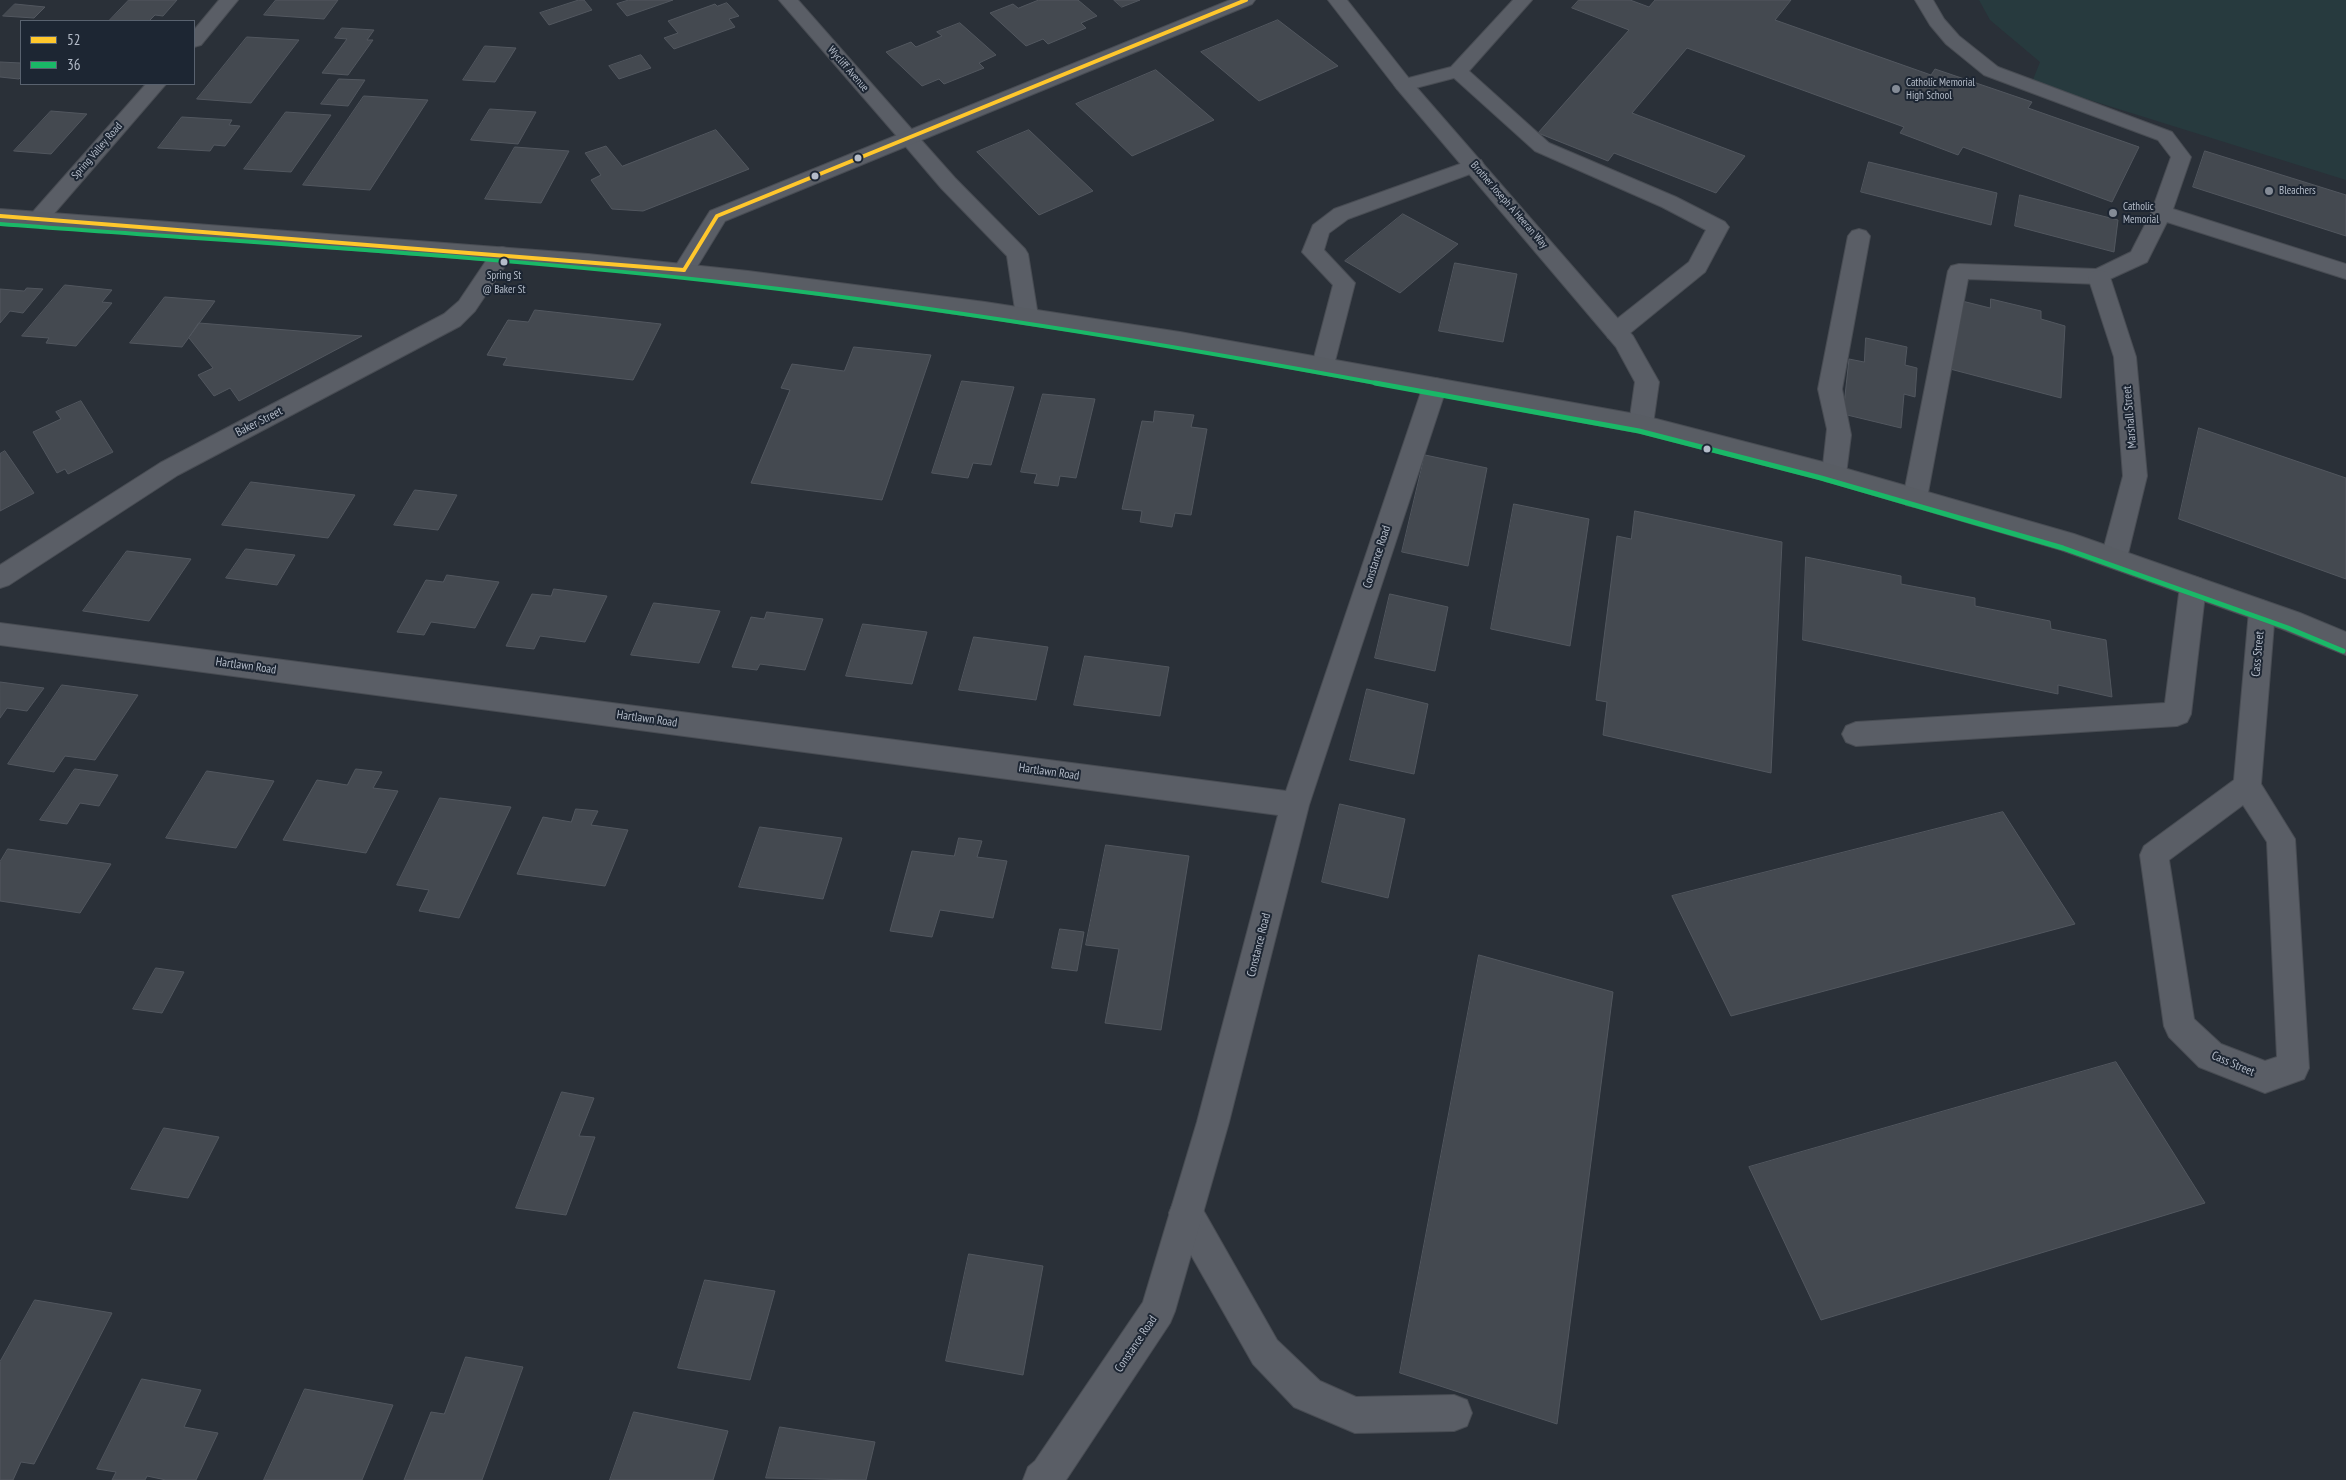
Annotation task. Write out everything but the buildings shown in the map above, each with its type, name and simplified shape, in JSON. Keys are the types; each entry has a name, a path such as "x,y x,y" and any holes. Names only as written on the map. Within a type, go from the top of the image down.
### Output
{"main road":[{"path":"0,216 502,254 684,270 1027,316 1323,365 1641,424 1834,474 2064,541 2262,611 2346,644"}],"street":[{"path":"195,40 229,0"},
{"name":"Wycliff Avenue","path":"788,0 948,183 1017,254 1027,316"},
{"path":"684,270 717,216 1246,0"},
{"name":"Brother Joseph A Heeran Way","path":"1337,0 1404,85 1624,342 1646,382 1641,424"},
{"path":"1404,85 1458,71 1523,0"},
{"path":"1915,498 1959,271 2099,277 2139,257 2161,213 2181,157 2165,136 1991,71 1965,54 1948,36 1931,15 1924,0"},
{"path":"1458,71 1542,146 1669,202 1718,227 1697,267 1616,332"},
{"name":"Spring Valley Road","path":"38,218 155,85"},
{"path":"1323,365 1344,283 1313,252 1320,230 1341,214 1474,165"},
{"path":"2161,213 2346,272"},
{"path":"1834,474 1839,433 1838,422 1831,405 1830,389 1859,236"},
{"name":"Baker Street","path":"0,578 169,468 452,320 467,306 502,254"},
{"name":"Marshall Street","path":"2099,277 2125,357 2135,476 2114,558"},
{"name":"Constance Road","path":"1041,1480 1048,1474 1158,1312 1213,1122 1295,805 1435,386"},
{"path":"1856,734 2178,714 2193,586"},
{"name":"Cass Street","path":"2247,786 2154,855 2180,1026 2210,1056 2265,1077 2292,1068 2281,839 2247,786 2262,611"},
{"name":"Hartlawn Road","path":"0,634 1295,805"},
{"path":"1186,1213 1265,1352 1307,1394 1355,1415 1454,1412"}],"green space":[{"path":"1979,0 2346,0 2346,180 2032,82 2040,62 1990,20"}],"transit line":[{"name":"52","path":"684,270 717,216 1246,0"},
{"name":"52","path":"0,216 684,270"},
{"name":"36","path":"0,224 587,268 747,285 984,317 1179,347 1639,431 1821,478 2063,548 2288,628 2343,651"}],"place":[{"name":"Catholic Memorial High School","path":"1896,89"},
{"name":"Bleachers","path":"2269,191"},
{"name":"Catholic Memorial","path":"2113,213"},
{"name":"Spring St @ Baker St","path":"504,262"}]}
